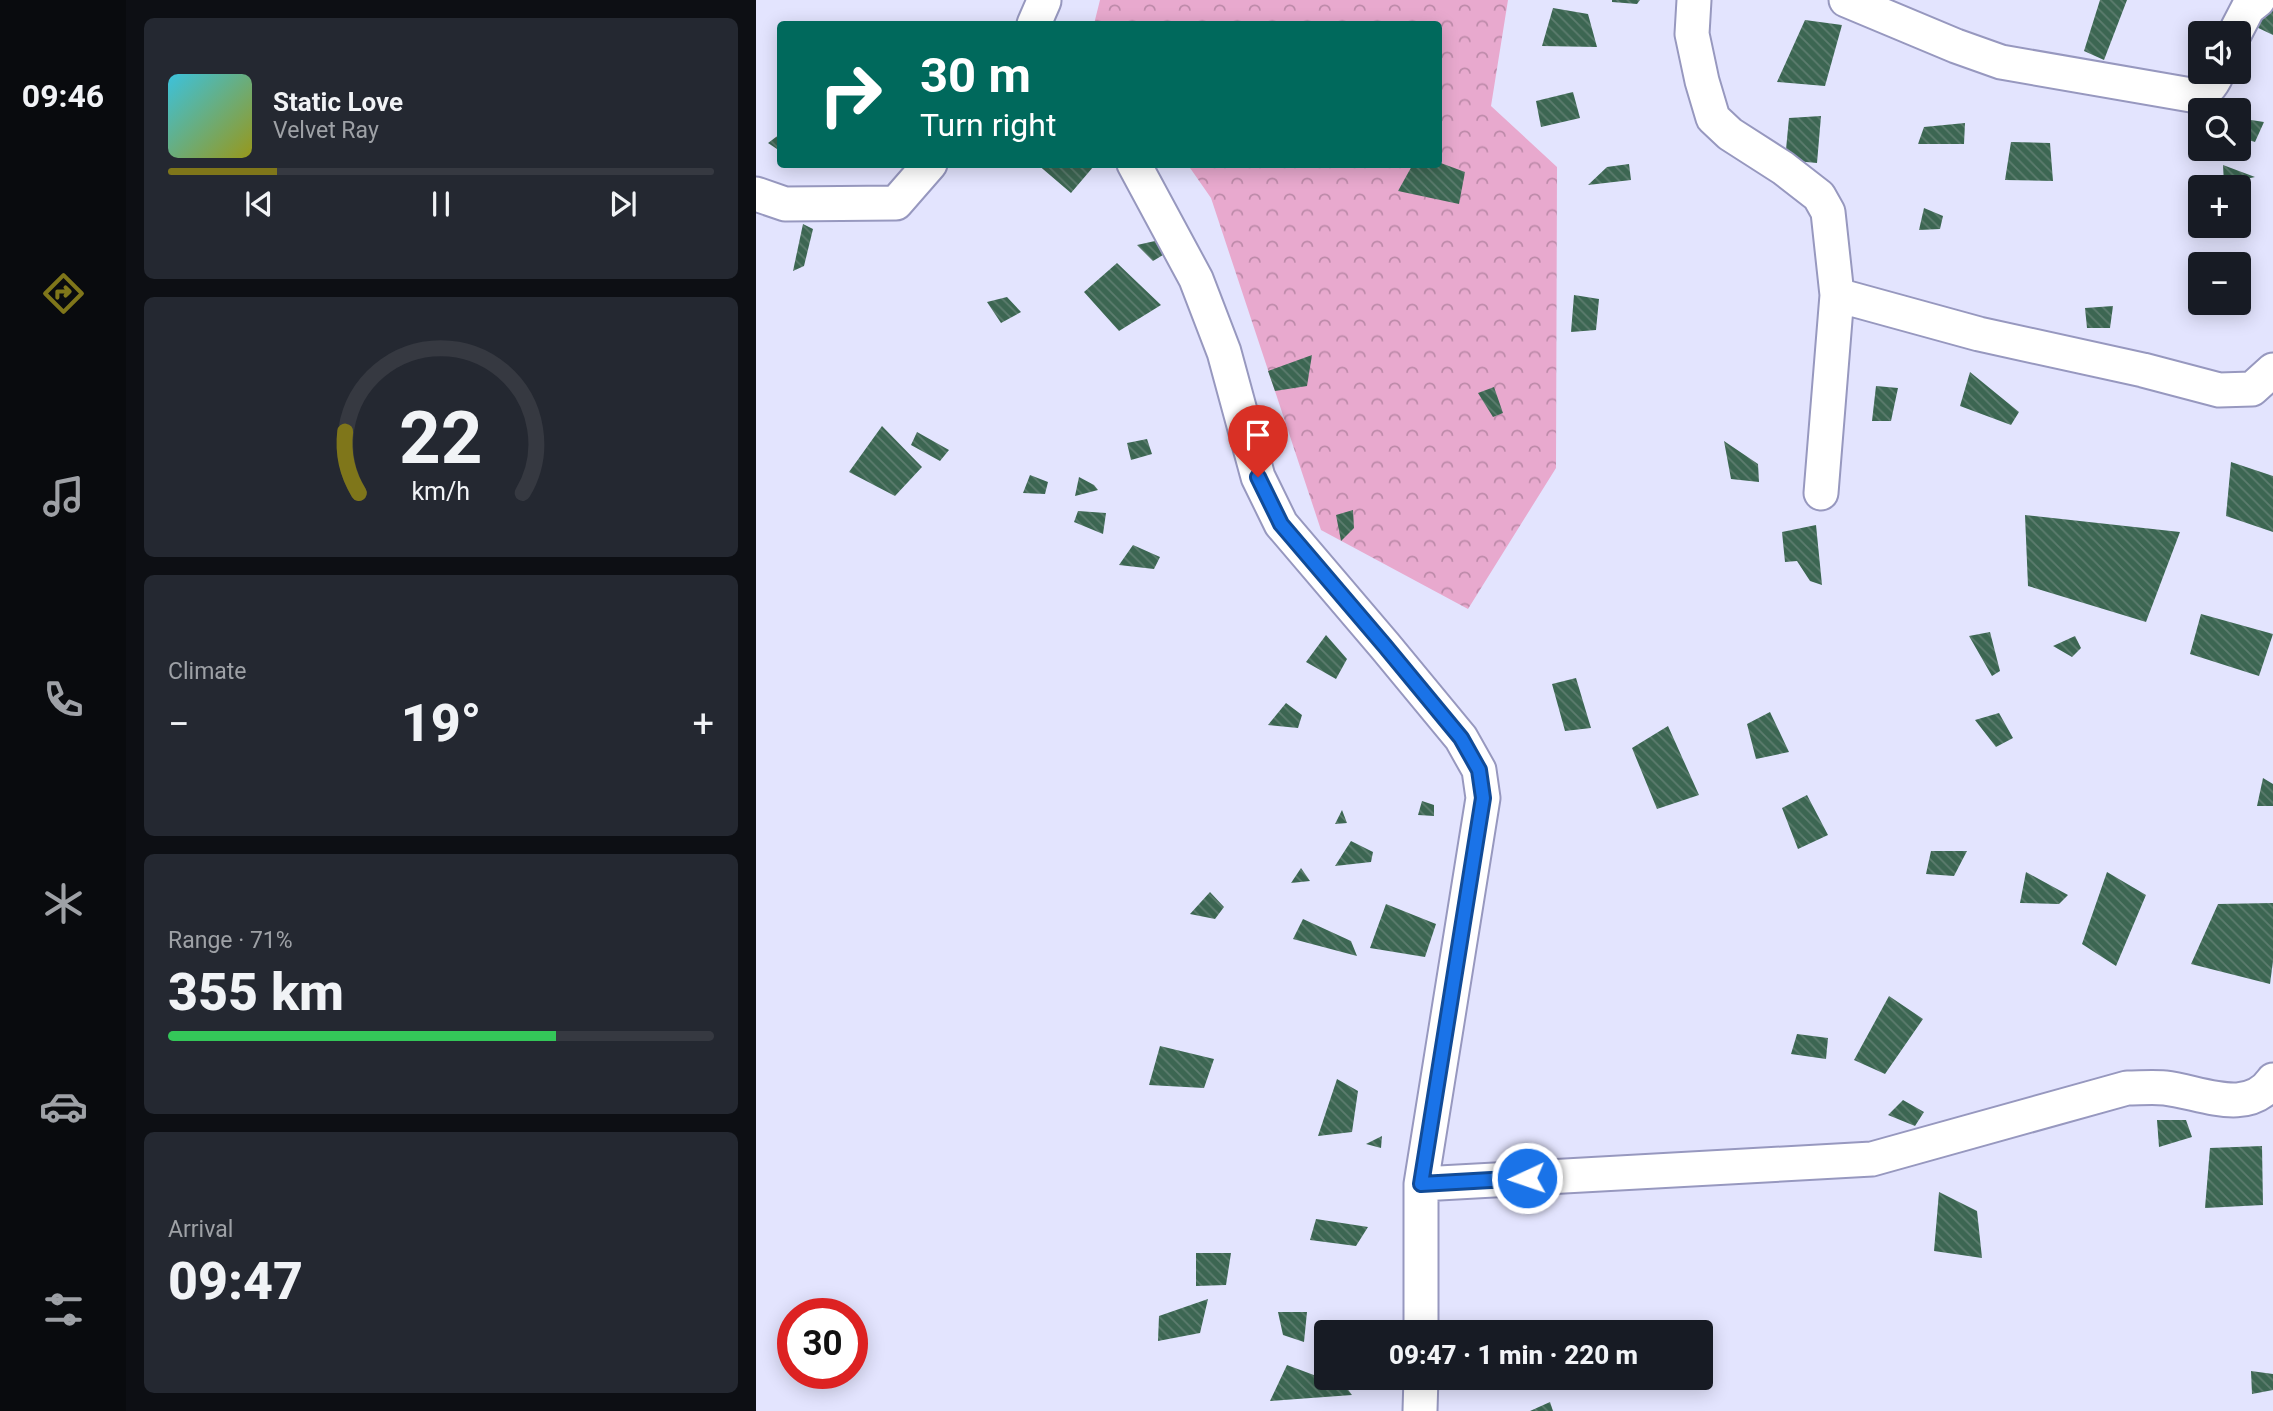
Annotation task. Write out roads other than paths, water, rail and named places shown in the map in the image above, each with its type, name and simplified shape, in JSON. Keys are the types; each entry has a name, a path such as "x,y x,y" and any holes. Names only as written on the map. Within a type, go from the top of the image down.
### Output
{"street":[{"path":"1035,21 1043,0"},
{"path":"1694,0 1692,34 1713,118 1730,134 1783,168 1819,196 1828,212 1837,295 1821,494"},
{"path":"1846,0 2001,62 2191,95 2208,89 2211,84"},
{"path":"2241,21 2248,8 2258,0"},
{"path":"756,194 785,204 896,204 927,168"},
{"path":"1136,168 1196,279 1224,352 1258,477 1281,524 1461,738 1479,770 1483,798 1421,1184 1421,1320"},
{"path":"1837,295 1979,334 2143,370 2219,390 2252,389 2273,370"},
{"path":"1421,1184 1872,1159 2127,1088 2164,1088 2235,1101 2253,1098 2273,1080"},
{"path":"1420,1411 1421,1390"}]}
